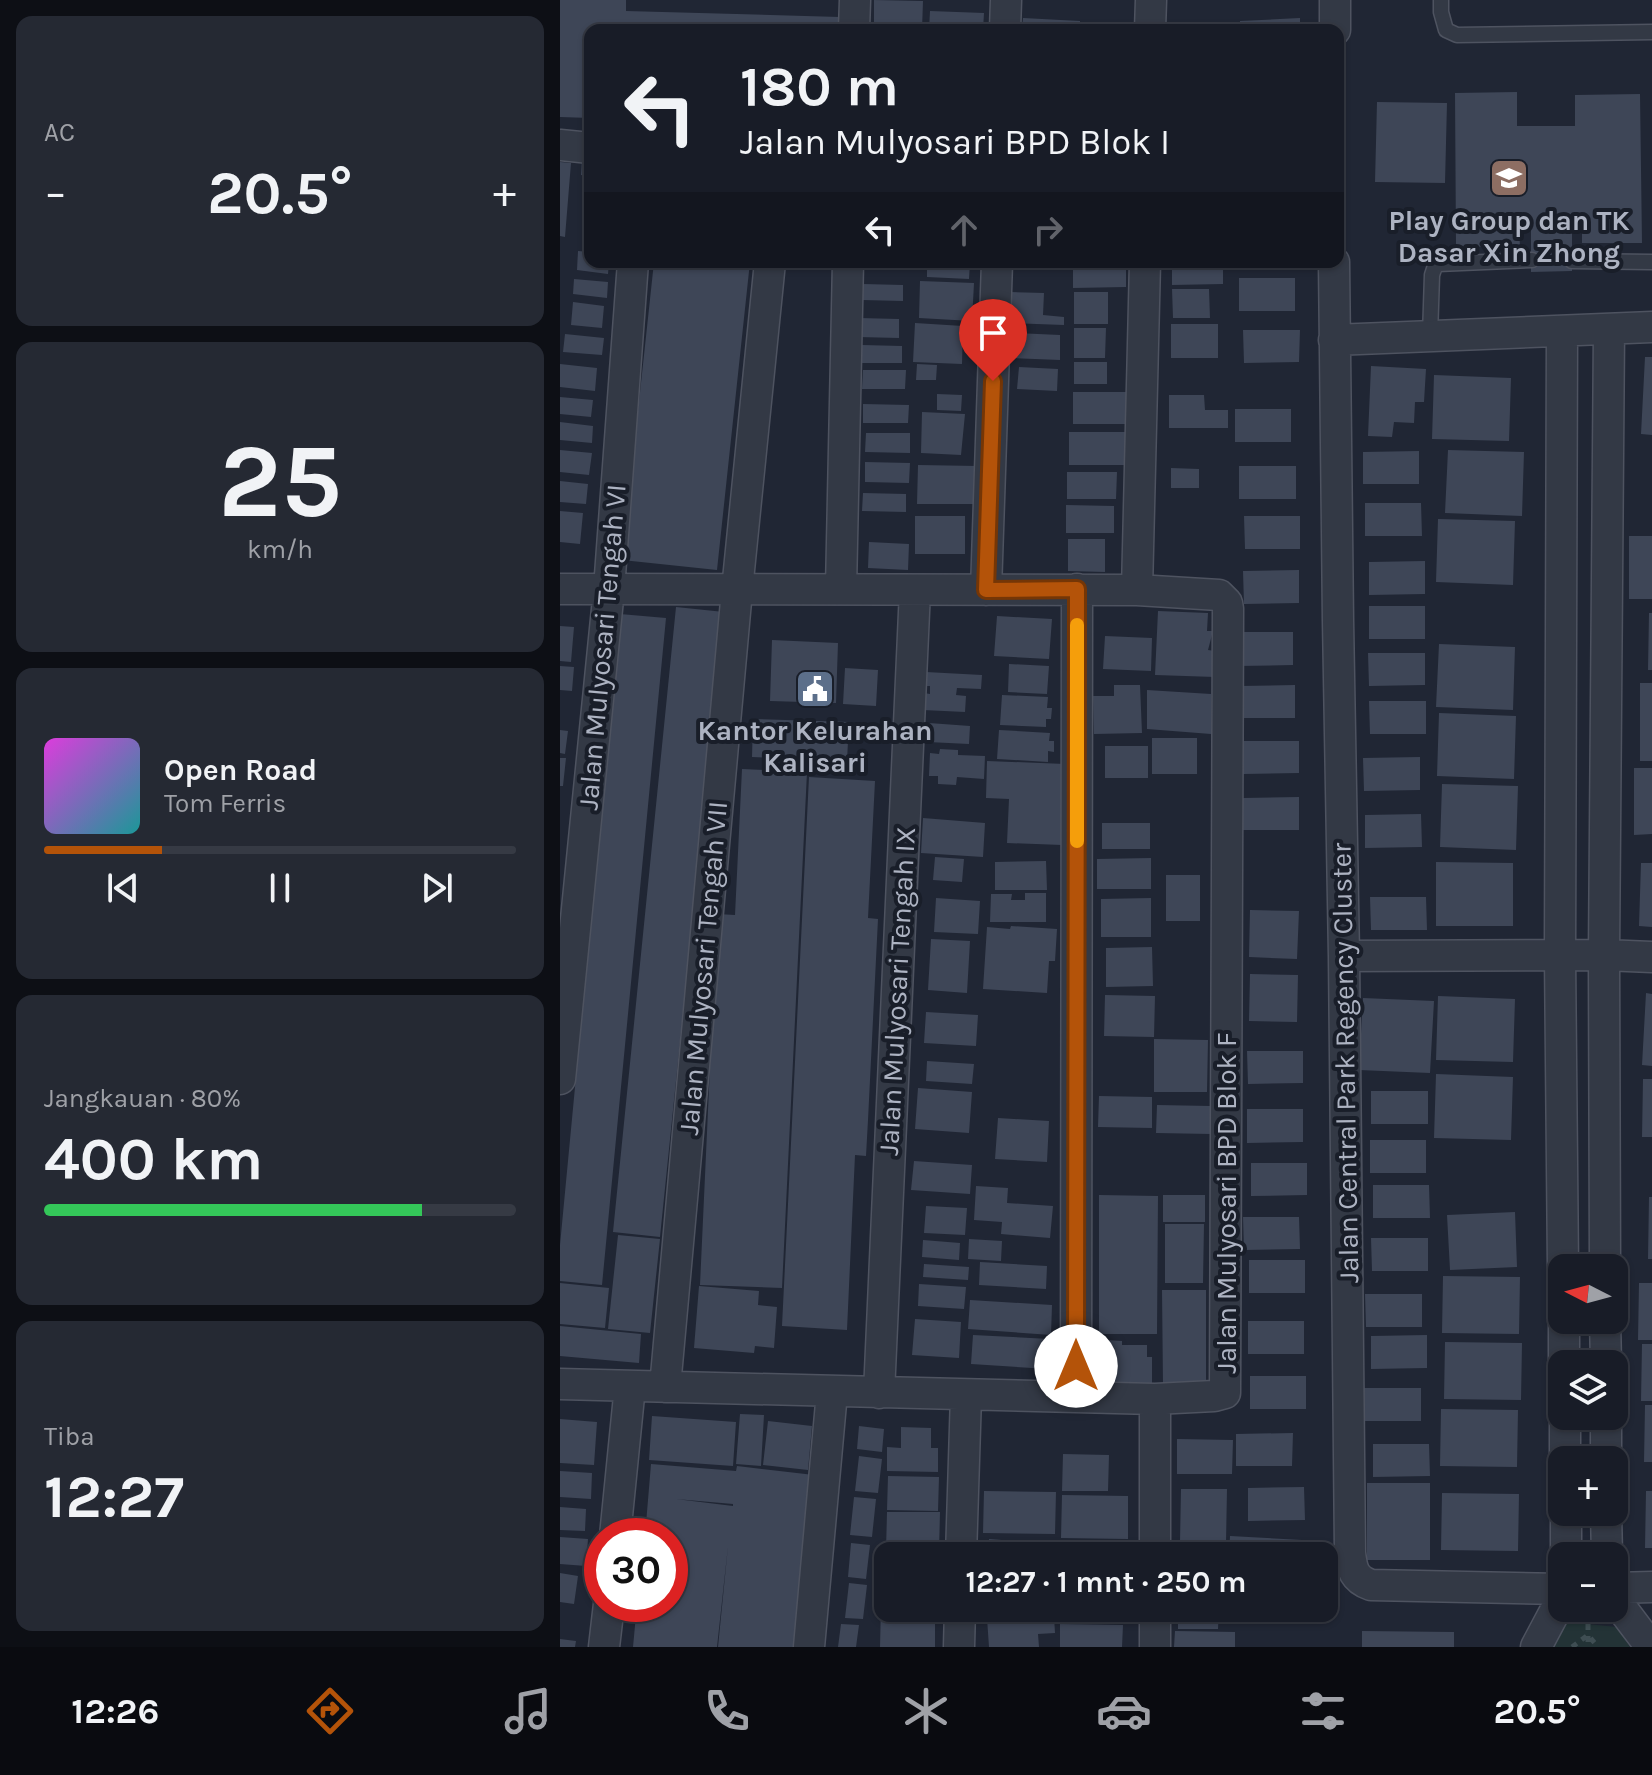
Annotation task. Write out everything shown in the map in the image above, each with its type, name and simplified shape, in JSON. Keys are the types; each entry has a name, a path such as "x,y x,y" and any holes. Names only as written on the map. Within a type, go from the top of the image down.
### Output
{"street":[{"path":"854,24 855,0"},
{"path":"1005,24 1006,0"},
{"path":"1150,24 1151,0"},
{"path":"1335,0 1335,24"},
{"path":"560,145 584,147"},
{"name":"Jalan Mulyosari Tengah VI","path":"560,1079 609,589 633,268"},
{"name":"Jalan Mulyosari Tengah VII","path":"665,1387 769,268"},
{"path":"841,589 848,268"},
{"path":"986,590 997,268"},
{"path":"560,589 1137,590 1145,268"},
{"name":"Jalan Central Park Regency Cluster","path":"1334,268 1350,1553 1353,1571 1361,1581 1371,1585 1548,1589"},
{"path":"1334,340 1652,327"},
{"path":"1605,1254 1609,329"},
{"path":"1562,331 1560,955 1563,1254"},
{"path":"1076,1397 1077,589"},
{"name":"Jalan Mulyosari Tengah IX","path":"879,1393 915,590"},
{"name":"Jalan Mulyosari BPD Blok F","path":"560,1384 1155,1399 1225,1393 1228,609 1222,597 1214,594 1137,590"},
{"path":"1344,956 1652,957"},
{"path":"617,1518 630,1386"},
{"path":"809,1647 832,1392"},
{"path":"961,1542 966,1395"},
{"path":"1155,1399 1155,1542"},
{"path":"1628,1588 1652,1587"},
{"path":"1628,1617 1651,1647"},
{"path":"604,1647 607,1622"},
{"path":"959,1647 960,1622"},
{"path":"1155,1622 1155,1647"},
{"path":"1536,1647 1549,1622"}],"lane":[{"path":"1441,0 1446,30 1457,35 1652,32"},
{"path":"1430,336 1432,272 1438,264 1532,260"},
{"path":"1572,261 1652,262"}],"path":[{"path":"1588,1622 1588,1647"},
{"path":"1572,1647 1588,1635"},
{"path":"1588,1635 1598,1647"}],"shaded area":[{"path":"1568,1622 1617,1627 1630,1647 1552,1647"}],"building":[{"path":"560,0 626,0 626,11 840,17 839,24 584,24 584,118 560,117"},
{"path":"874,0 923,1 922,24 874,24"},
{"path":"930,11 984,13 983,24 929,24"},
{"path":"1023,18 1080,21 1080,24 1022,24"},
{"path":"1300,18 1300,24 1240,24 1240,21"},
{"path":"1517,92 1517,126 1575,126 1575,95 1640,94 1642,243 1582,243 1582,229 1572,229 1572,271 1531,272 1531,230 1519,229 1520,246 1456,247 1455,93"},
{"path":"1377,102 1447,103 1445,183 1375,182"},
{"path":"582,158 584,158 584,175 581,175"},
{"path":"560,162 571,163 565,237 560,236"},
{"path":"578,251 584,252 584,268 608,268 608,274 577,270"},
{"path":"653,268 749,268 717,570 622,560"},
{"path":"927,268 970,268 969,279 927,277"},
{"path":"1073,268 1126,268 1126,287 1073,288"},
{"path":"1172,268 1223,268 1223,284 1172,285"},
{"path":"1239,278 1295,278 1295,311 1239,311"},
{"path":"574,279 608,282 607,298 573,294"},
{"path":"920,281 974,283 972,321 919,318"},
{"path":"863,284 903,285 903,301 862,300"},
{"path":"1172,289 1209,289 1210,318 1173,318"},
{"path":"1011,292 1044,293 1043,315 1064,317 1064,325 1010,323"},
{"path":"1074,292 1108,292 1108,324 1074,324"},
{"path":"573,302 604,306 602,328 571,325"},
{"path":"859,318 899,319 899,338 858,337"},
{"path":"915,323 963,326 962,364 913,362"},
{"path":"1171,324 1218,324 1218,358 1171,358"},
{"path":"1074,328 1106,328 1105,358 1074,358"},
{"path":"1243,330 1300,330 1299,362 1244,363"},
{"path":"1014,333 1060,335 1060,360 1013,358"},
{"path":"565,334 604,338 602,355 563,352"},
{"path":"862,345 902,346 902,363 861,363"},
{"path":"1645,357 1652,357 1652,435 1641,434"},
{"path":"1074,362 1107,362 1107,384 1074,384"},
{"path":"560,364 597,368 595,391 560,387"},
{"path":"917,364 937,365 936,380 916,380"},
{"path":"1371,366 1426,369 1424,402 1415,402 1414,423 1394,422 1392,437 1368,436"},
{"path":"1019,367 1058,369 1057,391 1017,389"},
{"path":"863,370 906,370 905,389 862,389"},
{"path":"1434,375 1511,378 1509,441 1432,439"},
{"path":"1073,392 1131,392 1130,424 1073,424"},
{"path":"937,394 962,395 961,411 937,410"},
{"path":"1169,395 1204,395 1205,410 1228,410 1228,428 1169,428"},
{"path":"560,397 593,400 591,417 560,414"},
{"path":"863,404 909,405 908,423 863,423"},
{"path":"1235,409 1291,409 1291,442 1235,442"},
{"path":"922,412 965,414 961,455 921,453"},
{"path":"560,422 593,426 592,443 560,440"},
{"path":"1069,432 1129,432 1129,465 1069,465"},
{"path":"866,433 910,433 910,453 865,452"},
{"path":"560,450 592,453 589,475 560,472"},
{"path":"1448,450 1524,452 1522,516 1445,513"},
{"path":"1419,451 1419,484 1363,484 1363,452"},
{"path":"865,462 910,463 909,483 865,482"},
{"path":"918,465 978,466 977,504 917,504"},
{"path":"1239,466 1296,466 1296,499 1239,499"},
{"path":"1171,468 1199,469 1199,488 1171,488"},
{"path":"1067,472 1117,472 1116,499 1067,499"},
{"path":"560,481 588,484 586,504 560,502"},
{"path":"863,493 906,494 906,512 862,511"},
{"path":"1365,503 1421,503 1422,536 1365,536"},
{"path":"1066,505 1114,506 1114,533 1066,533"},
{"path":"560,511 583,513 580,544 560,542"},
{"path":"915,516 965,516 965,554 915,554"},
{"path":"1244,516 1300,516 1300,549 1245,549"},
{"path":"1438,519 1515,521 1513,585 1436,582"},
{"path":"1629,536 1652,536 1652,599 1629,599"},
{"path":"1068,539 1105,539 1105,572 1068,571"},
{"path":"869,542 909,544 908,570 868,568"},
{"path":"1425,561 1425,594 1369,595 1369,562"},
{"path":"1299,570 1299,603 1244,604 1243,571"},
{"path":"1369,606 1425,606 1425,639 1369,639"},
{"path":"676,607 724,612 660,1237 613,1232"},
{"path":"1158,611 1208,613 1207,631 1213,631 1208,650 1215,651 1215,677 1155,675"},
{"path":"1649,613 1652,613 1652,670 1648,670"},
{"path":"620,614 666,618 602,1285 560,1281 560,1245"},
{"path":"997,616 1052,619 1049,659 994,656"},
{"path":"560,626 574,627 571,662 560,661"},
{"path":"1237,632 1293,632 1293,665 1237,666"},
{"path":"1105,636 1152,638 1151,671 1103,669"},
{"path":"772,640 838,643 836,703 770,701"},
{"path":"1439,644 1515,647 1513,710 1436,707"},
{"path":"1368,653 1425,653 1425,685 1369,686"},
{"path":"1009,664 1049,666 1047,694 1008,692"},
{"path":"560,666 574,667 572,691 560,690"},
{"path":"845,668 878,670 876,706 843,704"},
{"path":"926,672 982,675 981,689 957,688 956,695 966,696 965,712 923,710 924,693 930,694 930,686 925,686"},
{"path":"1640,683 1652,683 1652,761 1640,761"},
{"path":"1114,685 1140,685 1142,733 1094,734 1093,696 1114,696"},
{"path":"1295,685 1295,718 1239,718 1239,686"},
{"path":"1147,690 1211,694 1211,734 1147,729"},
{"path":"1002,695 1048,697 1047,708 1052,708 1051,719 1046,719 1046,727 1000,725"},
{"path":"1369,701 1426,701 1426,734 1370,734"},
{"path":"1439,713 1516,716 1514,779 1437,776"},
{"path":"753,719 849,722 847,761 752,757"},
{"path":"929,723 970,726 969,744 928,742"},
{"path":"560,730 568,731 565,754 560,753"},
{"path":"999,730 1050,733 1049,741 1054,741 1054,752 1048,751 1048,762 997,759"},
{"path":"1152,738 1197,738 1197,774 1152,774"},
{"path":"1243,741 1299,741 1299,773 1243,774"},
{"path":"1105,746 1148,746 1148,778 1105,778"},
{"path":"940,749 958,750 958,755 985,756 984,779 957,777 956,785 938,784 938,776 929,776 930,753 939,754"},
{"path":"1420,757 1420,790 1364,791 1363,758"},
{"path":"560,758 566,758 563,786 560,786"},
{"path":"987,761 1065,764 1062,845 1007,843 1009,799 986,798"},
{"path":"1634,768 1652,768 1652,834 1634,835"},
{"path":"742,769 807,772 782,1288 700,1285 717,914 735,915"},
{"path":"809,777 875,781 868,918 878,919 868,1120 866,1156 855,1155 847,1330 782,1326"},
{"path":"1442,784 1518,786 1516,850 1440,847"},
{"path":"1299,797 1299,830 1243,830 1243,798"},
{"path":"1421,814 1422,847 1365,848 1365,815"},
{"path":"923,818 985,823 983,857 921,853"},
{"path":"1102,823 1150,823 1150,849 1102,849"},
{"path":"935,857 964,859 962,882 933,880"},
{"path":"1151,858 1151,889 1097,889 1097,859"},
{"path":"1046,861 1047,890 995,890 995,862"},
{"path":"1436,862 1513,863 1513,926 1436,926"},
{"path":"1641,863 1652,863 1652,927 1639,926"},
{"path":"1166,875 1200,875 1200,921 1166,921"},
{"path":"1025,893 1046,893 1046,922 990,922 991,894 1012,894 1011,900 1025,900"},
{"path":"1370,897 1426,897 1427,930 1371,930"},
{"path":"936,898 980,901 978,934 934,932"},
{"path":"1151,898 1151,937 1101,937 1101,899"},
{"path":"1250,910 1299,911 1297,959 1249,957"},
{"path":"1011,926 1057,929 1055,961 1049,961 1047,993 983,989 987,927 1010,929"},
{"path":"931,939 970,941 967,993 928,990"},
{"path":"1152,947 1153,986 1106,987 1106,948"},
{"path":"1250,974 1298,975 1297,1022 1249,1021"},
{"path":"1646,993 1652,994 1652,1066 1642,1065"},
{"path":"1105,995 1155,996 1154,1037 1104,1036"},
{"path":"1438,996 1515,999 1513,1062 1436,1060"},
{"path":"1363,998 1434,1001 1430,1073 1359,1070"},
{"path":"926,1012 978,1015 976,1046 924,1043"},
{"path":"1154,1039 1208,1040 1207,1092 1154,1092"},
{"path":"1247,1051 1303,1051 1303,1083 1248,1084"},
{"path":"927,1061 974,1064 972,1084 926,1081"},
{"path":"1436,1074 1513,1077 1511,1140 1434,1138"},
{"path":"1643,1079 1652,1079 1652,1137 1642,1137"},
{"path":"918,1088 972,1092 969,1133 915,1129"},
{"path":"1371,1091 1428,1091 1428,1124 1371,1124"},
{"path":"1099,1096 1152,1097 1152,1128 1098,1127"},
{"path":"1157,1105 1211,1106 1211,1134 1156,1133"},
{"path":"1247,1109 1303,1109 1303,1142 1247,1143"},
{"path":"998,1118 1049,1121 1047,1162 995,1159"},
{"path":"1370,1140 1426,1140 1426,1173 1370,1173"},
{"path":"914,1161 972,1165 970,1194 911,1190"},
{"path":"1251,1163 1307,1163 1307,1195 1251,1196"},
{"path":"1373,1185 1429,1185 1430,1218 1373,1218"},
{"path":"976,1186 1008,1188 1007,1203 1053,1206 1050,1238 1001,1234 1002,1222 974,1220"},
{"path":"1099,1195 1158,1196 1157,1334 1099,1334"},
{"path":"1163,1195 1205,1195 1205,1222 1163,1222"},
{"path":"1649,1197 1652,1197 1652,1259 1648,1259"},
{"path":"926,1206 967,1208 965,1235 924,1233"},
{"path":"1515,1212 1517,1267 1450,1270 1447,1215"},
{"path":"1243,1217 1299,1217 1300,1249 1244,1250"},
{"path":"1165,1224 1204,1224 1203,1283 1165,1283"},
{"path":"618,1235 660,1239 650,1333 608,1329"},
{"path":"1371,1238 1428,1238 1428,1271 1372,1271"},
{"path":"969,1239 1002,1241 1001,1261 968,1259"},
{"path":"923,1240 960,1243 959,1260 922,1257"},
{"path":"1249,1260 1305,1260 1305,1293 1249,1293"},
{"path":"980,1262 1047,1266 1046,1289 979,1285"},
{"path":"924,1264 969,1267 968,1280 923,1277"},
{"path":"1443,1276 1520,1277 1519,1334 1442,1333"},
{"path":"560,1283 609,1288 605,1328 560,1324"},
{"path":"1639,1283 1652,1283 1652,1340 1638,1340"},
{"path":"919,1284 966,1287 964,1309 918,1306"},
{"path":"699,1286 759,1291 758,1305 777,1307 774,1348 755,1346 754,1353 694,1348"},
{"path":"1162,1290 1206,1290 1206,1385 1163,1386"},
{"path":"1365,1294 1422,1294 1422,1327 1366,1327"},
{"path":"970,1300 1052,1305 1051,1335 968,1329"},
{"path":"915,1319 961,1322 959,1358 912,1355"},
{"path":"1248,1321 1304,1321 1304,1354 1248,1354"},
{"path":"560,1326 641,1334 639,1363 560,1356"},
{"path":"973,1335 1050,1339 1048,1369 971,1364"},
{"path":"1427,1335 1427,1368 1371,1369 1371,1336"},
{"path":"1106,1340 1122,1341 1122,1345 1147,1345 1147,1357 1152,1357 1152,1385 1102,1385 1101,1344 1107,1344"},
{"path":"1445,1342 1522,1343 1521,1400 1444,1399"},
{"path":"1642,1344 1652,1344 1652,1401 1641,1401"},
{"path":"1250,1376 1306,1376 1306,1409 1250,1409"},
{"path":"1364,1388 1421,1388 1421,1421 1365,1421"},
{"path":"1645,1405 1652,1405 1652,1462 1644,1462"},
{"path":"1441,1409 1518,1410 1517,1467 1440,1466"},
{"path":"740,1414 764,1415 761,1466 736,1464"},
{"path":"652,1416 736,1422 733,1466 649,1460"},
{"path":"560,1419 597,1422 594,1465 560,1463"},
{"path":"768,1421 812,1426 808,1470 763,1465"},
{"path":"859,1426 884,1429 882,1452 857,1449"},
{"path":"901,1427 931,1428 931,1448 938,1448 938,1472 887,1471 887,1447 901,1448"},
{"path":"1293,1433 1292,1466 1236,1466 1236,1434"},
{"path":"1177,1439 1233,1440 1232,1474 1177,1474"},
{"path":"1373,1444 1429,1444 1430,1476 1373,1477"},
{"path":"1063,1454 1109,1455 1108,1491 1062,1491"},
{"path":"859,1456 882,1459 878,1493 855,1491"},
{"path":"651,1464 736,1471 737,1466 814,1475 796,1647 718,1647 728,1546 717,1647 633,1647 635,1622 688,1622 688,1518 646,1518","holes":["676,1499 733,1504 733,1506"]},
{"path":"560,1471 592,1473 591,1499 560,1497"},
{"path":"888,1476 939,1477 938,1511 887,1510"},
{"path":"1367,1483 1430,1483 1430,1560 1367,1560"},
{"path":"1304,1487 1305,1520 1248,1521 1248,1488"},
{"path":"1181,1489 1227,1489 1226,1542 1180,1542"},
{"path":"984,1491 1056,1492 1055,1534 983,1533"},
{"path":"1646,1491 1652,1491 1652,1548 1645,1548"},
{"path":"1442,1493 1519,1494 1518,1551 1441,1550"},
{"path":"1062,1495 1128,1496 1128,1539 1061,1538"},
{"path":"854,1497 876,1499 872,1537 850,1535"},
{"path":"560,1507 586,1509 584,1531 560,1530"},
{"path":"887,1512 940,1512 939,1542 886,1542"},
{"path":"1230,1536 1302,1540 1302,1542 1230,1542"},
{"path":"560,1537 584,1539 584,1566 560,1564"},
{"path":"989,1539 1026,1542 989,1542"},
{"path":"851,1543 870,1545 866,1579 848,1577"},
{"path":"560,1573 578,1576 574,1604 560,1602"},
{"path":"849,1583 867,1585 863,1619 845,1618"},
{"path":"881,1622 935,1622 935,1647 880,1647"},
{"path":"987,1622 1054,1622 1055,1633 1038,1634 1039,1647 989,1647"},
{"path":"1178,1622 1218,1622 1218,1629 1178,1629"},
{"path":"841,1624 859,1625 856,1647 838,1647"},
{"path":"1060,1624 1123,1625 1122,1647 1060,1647"},
{"path":"1175,1631 1235,1632 1235,1647 1174,1647"},
{"path":"1362,1631 1454,1632 1454,1647 1362,1647"},
{"path":"560,1639 576,1641 575,1647 560,1647"}],"slow traffic":[{"path":"1077,625 1077,841"}],"place":[{"name":"Play Group dan TK Dasar Xin Zhong","path":"1509,178"},
{"name":"Kantor Kelurahan Kalisari","path":"815,689"}],"route":[{"path":"993,381 986,590 1077,589 1076,1366"}]}
